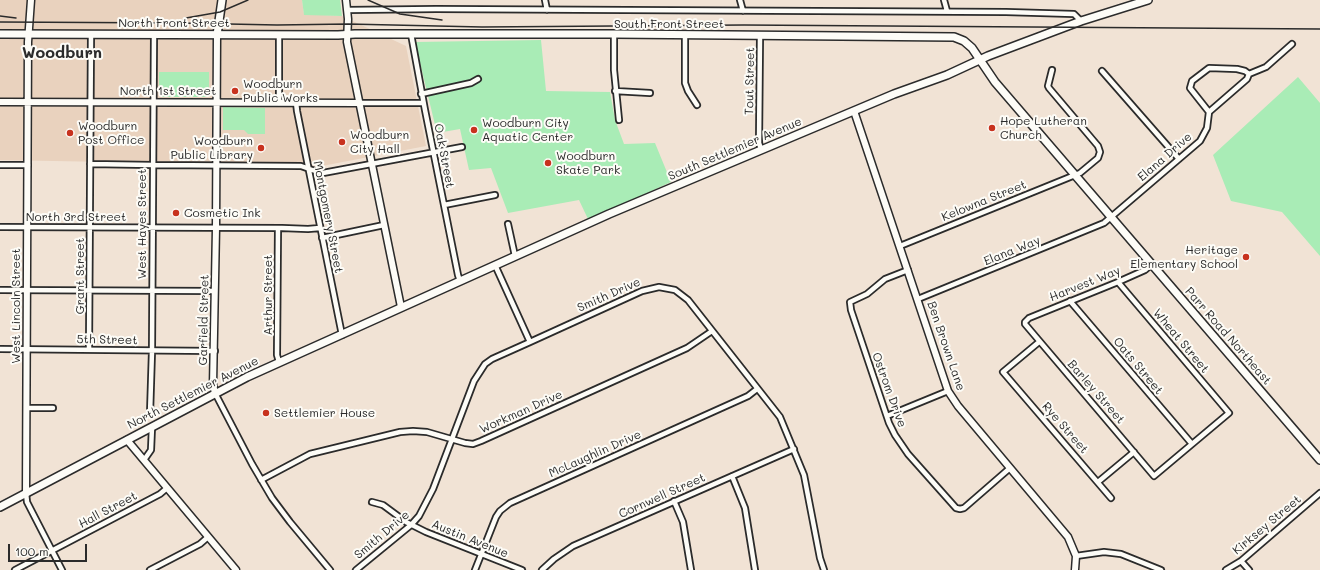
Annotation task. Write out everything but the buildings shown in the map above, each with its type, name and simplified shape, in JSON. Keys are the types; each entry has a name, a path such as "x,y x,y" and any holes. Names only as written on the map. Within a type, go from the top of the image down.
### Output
{"main road":[{"path":"217,35 222,0"},
{"name":"South Settlemier Avenue","path":"401,307 625,207 761,149 915,86 947,75 980,60 1081,21 1148,0"},
{"name":"North Front Street","path":"0,34 347,34"},
{"name":"South Front Street","path":"347,34 948,36 959,38 968,44 980,60"},
{"name":"Parr Road Northeast","path":"980,60 995,82 1320,460"},
{"name":"North Settlemier Avenue","path":"0,507 237,382 401,307"}],"street":[{"name":"West Lincoln Street","path":"30,0 28,34 26,493 27,502 62,570"},
{"path":"346,0 347,42 401,307"},
{"path":"545,0 547,10"},
{"path":"740,0 743,11"},
{"path":"944,0 946,12"},
{"path":"347,10 415,9 946,12 1074,14 1081,21"},
{"name":"Grant Street","path":"89,350 91,34"},
{"name":"West Hayes Street","path":"150,414 153,291 154,34"},
{"name":"Oak Street","path":"411,34 421,94 460,281"},
{"path":"614,34 615,91 619,120"},
{"path":"685,34 685,83 688,92 697,105"},
{"name":"Garfield Street","path":"217,35 214,385 216,394 260,480 285,515 330,570"},
{"path":"279,35 279,102"},
{"name":"Tout Street","path":"760,36 759,143 761,149"},
{"path":"1249,74 1245,71 1237,69 1209,68 1192,81 1190,88 1209,112 1247,80 1249,74 1266,67 1292,44"},
{"name":"Kelowna Street","path":"900,246 1082,172 1098,158 1100,155 1100,149 1098,146 1049,88 1048,86 1052,70"},
{"path":"1102,71 1179,159"},
{"path":"421,94 471,83 478,78"},
{"path":"615,91 650,93"},
{"name":"North 1st Street","path":"0,102 360,103"},
{"name":"Montgomery Street","path":"296,102 342,335"},
{"path":"360,103 423,103"},
{"name":"Ben Brown Lane","path":"854,111 948,391 958,406 1068,537 1076,556"},
{"name":"Elana Drive","path":"1111,217 1179,159 1202,137 1207,128 1209,112"},
{"path":"90,164 301,166 323,173 462,147"},
{"path":"0,165 28,165"},
{"path":"444,205 495,196"},
{"name":"Elana Way","path":"918,299 1095,227 1104,223 1111,217"},
{"path":"508,224 515,256"},
{"path":"322,238 384,225"},
{"name":"North 3rd Street","path":"0,227 320,228"},
{"name":"Arthur Street","path":"278,228 277,355 279,362"},
{"name":"Harvest Way","path":"1025,322 1030,318 1145,270 1152,264"},
{"path":"495,265 530,342"},
{"name":"Ostrom Drive","path":"908,270 885,279 867,294 850,302 851,310 887,416 895,435 908,454 953,506 960,509 1010,468"},
{"name":"Wheat Street","path":"1118,282 1229,413 1192,444"},
{"name":"Smith Drive","path":"356,570 411,525 419,516 430,496 474,381 482,367 492,359 642,291 659,287 670,288 684,296 780,417 804,475 820,558 824,570"},
{"path":"0,290 215,291"},
{"name":"Oats Street","path":"1070,301 1192,444"},
{"name":"Barley Street","path":"1025,322 1026,326 1039,342 1154,476 1192,444"},
{"name":"Workman Drive","path":"260,480 310,454 400,432 427,432 470,444 481,441 687,348 712,331"},
{"name":"Rye Street","path":"1039,342 1003,372 1111,498"},
{"name":"5th Street","path":"0,350 215,352"},
{"name":"McLaughlin Drive","path":"475,570 496,517 500,511 510,503 748,396 757,389"},
{"path":"887,416 948,391"},
{"path":"27,408 53,408"},
{"path":"144,460 152,450 152,427"},
{"path":"127,440 236,570"},
{"name":"Cornwell Street","path":"542,570 554,559 573,546 794,449"},
{"path":"1098,482 1134,452"},
{"path":"732,476 745,508 755,570"},
{"name":"Hall Street","path":"14,570 160,494 167,488"},
{"name":"Kirksey Street","path":"1226,570 1242,560 1320,493"},
{"path":"674,501 683,522 691,570"},
{"name":"Austin Avenue","path":"372,502 383,505 411,525 426,532 522,570"},
{"path":"150,570 200,544 208,537"},
{"path":"1075,570 1076,556 1104,552 1121,554 1161,570"},
{"path":"1242,560 1249,570"}],"shaded area":[{"path":"0,0 302,0 304,14 342,16 406,46 426,146 322,166 0,160"}],"green space":[{"path":"302,0 340,0 342,16 304,15"},
{"path":"541,40 546,91 610,92 615,120 624,144 655,143 671,182 588,219 579,200 508,213 491,168 469,170 460,129 437,133 415,42"},
{"path":"159,72 209,72 209,95 207,97 162,97 159,93"},
{"path":"1298,77 1320,103 1320,256 1282,212 1231,201 1213,155"},
{"path":"223,107 265,108 265,134 248,134 244,130 223,130"}],"railway":[{"path":"186,18 220,12 248,0"},
{"path":"368,0 400,14 442,20"},
{"path":"0,16 16,18"},
{"path":"0,22 277,25 348,24 482,27 744,25 1320,29"}],"place":[{"name":"Woodburn Public Works","path":"235,91"},
{"name":"Hope Lutheran Church","path":"992,128"},
{"name":"Woodburn City Aquatic Center","path":"474,130"},
{"name":"Woodburn Post Office","path":"70,133"},
{"name":"Woodburn City Hall","path":"342,142"},
{"name":"Woodburn Public Library","path":"261,148"},
{"name":"Woodburn Skate Park","path":"548,163"},
{"name":"Cosmetic Ink","path":"176,213"},
{"name":"Heritage Elementary School","path":"1246,257"},
{"name":"Settlemier House","path":"266,413"}],"district":[{"name":"Woodburn","path":"62,53"}]}
